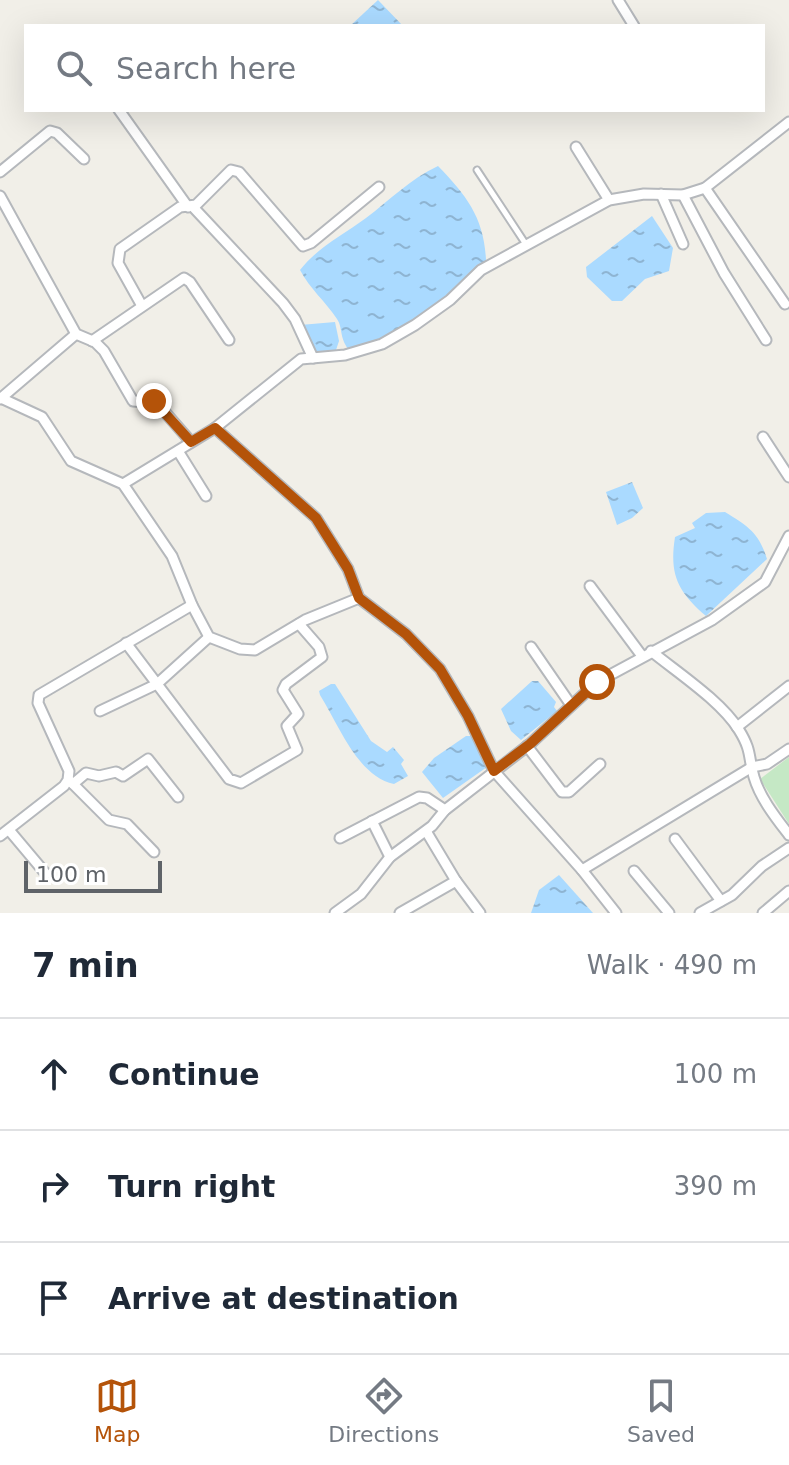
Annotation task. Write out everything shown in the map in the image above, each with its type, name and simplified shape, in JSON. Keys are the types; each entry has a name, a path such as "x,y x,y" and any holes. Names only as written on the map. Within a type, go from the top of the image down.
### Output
{"street":[{"path":"618,0 633,24"},
{"path":"120,112 190,207 283,303 295,319 313,358"},
{"path":"123,484 215,428 301,359 345,355 382,344 450,300 481,270 609,200 627,195 683,195 705,188 789,122"},
{"path":"0,172 50,131 57,133 84,159"},
{"path":"576,147 609,200"},
{"path":"142,306 118,263 118,253 180,207 190,207 228,173 235,170 303,246 311,243 379,187"},
{"path":"705,188 785,304"},
{"path":"661,194 683,244"},
{"path":"683,195 724,273 766,340"},
{"path":"0,196 76,334 104,351 130,398 138,403 157,403 191,442"},
{"path":"92,341 180,279 187,279 229,340"},
{"path":"76,334 0,398 42,417 71,461 123,484 172,556 209,637 248,651 359,598"},
{"path":"215,428 316,518 348,569 359,598 406,634 440,669 468,716 494,771 616,913"},
{"path":"763,437 789,477"},
{"path":"178,451 206,496"},
{"path":"335,913 347,910 390,857 426,831 445,810 527,746 597,682 712,620 765,582 789,536"},
{"path":"590,586 647,654 714,704 737,727 751,751 752,767 760,792 789,835"},
{"path":"154,852 127,824 109,820 70,782 69,771 37,698 43,691 192,605"},
{"path":"126,643 229,779 241,783 297,750 287,726 298,714 283,690 286,684 322,657 319,647 299,624"},
{"path":"100,711 157,684 209,637"},
{"path":"531,647 571,705"},
{"path":"737,727 789,686"},
{"path":"527,746 559,789 566,793 600,764"},
{"path":"582,870 752,767 767,764 789,749"},
{"path":"46,874 4,833 70,782 86,773 99,776 116,772 123,776 148,759 178,797"},
{"path":"340,838 413,799 423,797 445,810"},
{"path":"372,821 390,857"},
{"path":"426,831 456,881 480,913"},
{"path":"675,839 721,901"},
{"path":"700,913 737,891 766,863 789,848"},
{"path":"634,871 669,913"},
{"path":"400,913 456,881"},
{"path":"763,913 789,891"}],"lane":[{"path":"477,170 527,246"}],"green space":[{"path":"789,757 789,824 760,779"}],"water":[{"path":"378,0 401,24 352,24"},
{"path":"438,166 472,208 482,232 486,260 462,288 382,344 348,349 337,319 300,270 323,248 409,183"},
{"path":"652,216 673,248 669,271 645,279 622,301 612,301 587,277 586,267"},
{"path":"335,322 339,341 336,350 304,354 297,336 300,325"},
{"path":"632,482 643,508 617,525 606,492"},
{"path":"725,512 752,531 767,559 706,616 688,599 678,582 673,562 675,537 695,528 692,523 706,513"},
{"path":"532,681 538,681 556,702 554,707 557,711 521,740 511,731 501,709"},
{"path":"335,684 371,741 387,752 393,747 404,760 401,764 408,776 394,784 381,779 359,760 320,695 319,691"},
{"path":"466,736 477,736 487,767 443,798 422,772 434,758"},
{"path":"559,875 593,913 531,913 539,890"}],"route":[{"path":"154,401 191,442 215,428 316,518 348,569 359,598 406,634 440,669 468,716 494,771 530,744 597,682"}]}
